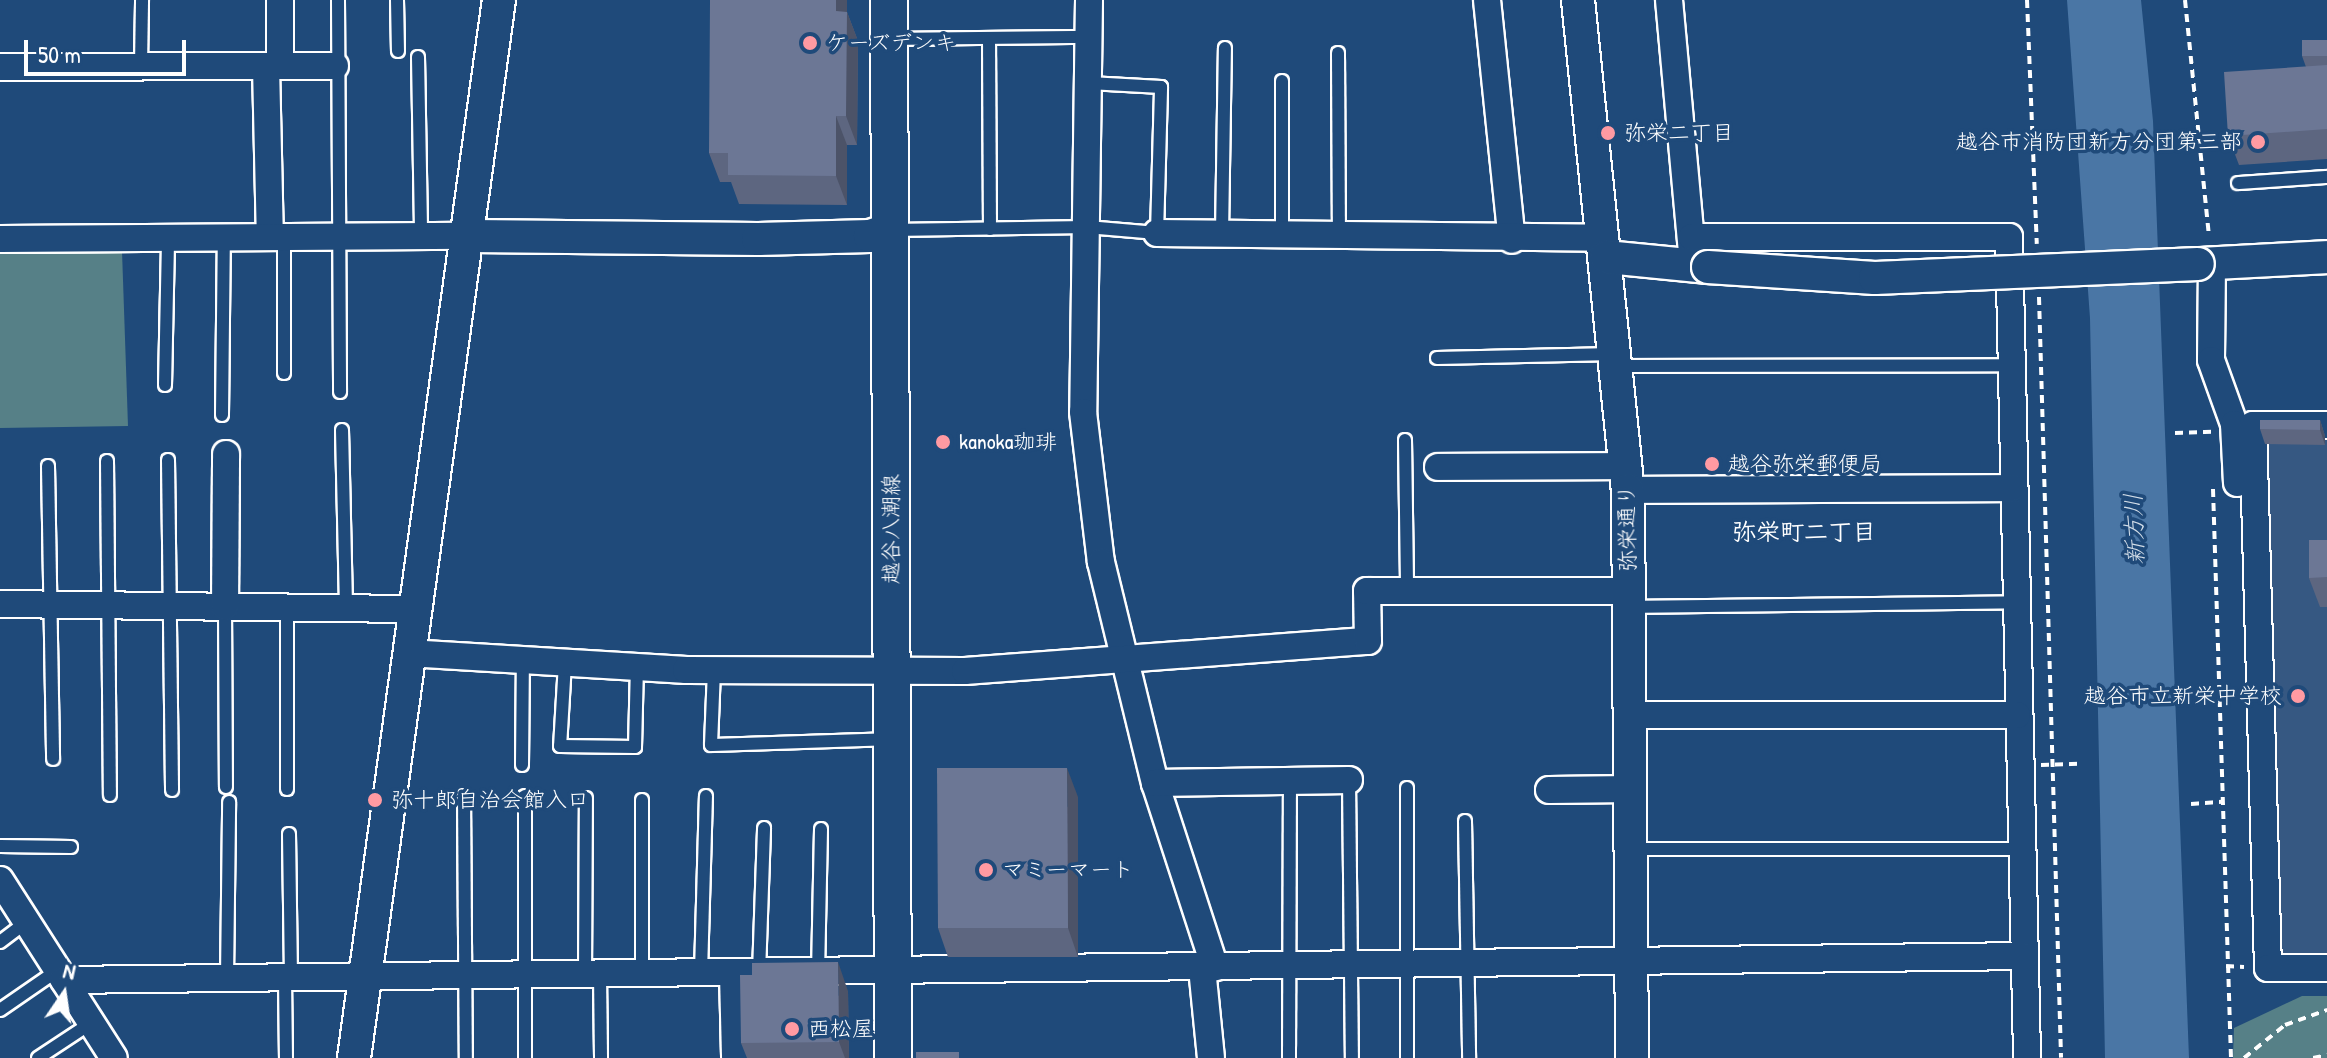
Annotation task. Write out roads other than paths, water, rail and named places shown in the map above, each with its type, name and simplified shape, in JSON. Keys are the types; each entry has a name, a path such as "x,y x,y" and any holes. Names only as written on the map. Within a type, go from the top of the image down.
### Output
{"main road":[{"name":"越谷八潮線","path":"889,0 893,1058"}],"street":[{"path":"277,237 273,66 280,0"},
{"path":"354,1058 499,0"},
{"path":"1089,0 1083,412 1101,562 1128,657 1155,783 1209,968 1211,1058"},
{"path":"1487,0 1512,240"},
{"name":"弥栄通り","path":"1578,0 1627,478 1633,849 1632,1058"},
{"path":"1669,0 1697,256"},
{"path":"0,67 335,66"},
{"path":"0,239 468,236 758,239 870,236 889,230"},
{"path":"1157,233 1512,240 1697,256 1875,278 2038,273 2327,257"},
{"path":"1697,256 2009,237 2017,715 2027,1058"},
{"path":"2205,264 2211,360 2234,424 2239,503 2257,551"},
{"path":"2327,425 2253,425 2268,968 2327,968"},
{"path":"225,607 226,454"},
{"path":"1438,467 1627,478 2013,488"},
{"path":"408,653 714,670 965,671 1368,641 1367,591 1629,599"},
{"path":"0,604 414,609"},
{"path":"1631,715 2017,715"},
{"path":"1155,783 1349,780"},
{"path":"1549,790 1631,789"},
{"path":"0,880 114,1058"},
{"path":"61,975 227,979 894,973 2025,956"},
{"path":"733,974 735,1058"}],"lane":[{"path":"141,66 142,0"},
{"path":"338,0 335,66 340,392"},
{"path":"397,0 398,51"},
{"path":"889,39 1089,37"},
{"path":"989,39 990,229"},
{"path":"1222,234 1225,48"},
{"path":"1338,53 1339,237"},
{"path":"418,57 421,236"},
{"path":"1282,81 1282,236"},
{"path":"889,230 1087,227 1157,233 1161,87 1089,83"},
{"path":"2238,183 2327,177"},
{"path":"222,415 224,237"},
{"path":"277,237 284,373"},
{"path":"165,385 168,238"},
{"path":"1437,358 2011,365"},
{"path":"342,430 346,608"},
{"path":"1405,440 1407,590"},
{"path":"168,460 172,790"},
{"path":"107,461 110,795"},
{"path":"48,466 53,759"},
{"path":"1629,599 2015,602"},
{"path":"225,607 226,787"},
{"path":"287,608 287,789"},
{"path":"522,765 523,660"},
{"path":"565,663 560,746 635,747 637,667"},
{"path":"714,670 711,745 892,739"},
{"path":"1349,780 1352,1058"},
{"path":"1289,1058 1290,781"},
{"path":"1407,788 1404,966 1407,1058"},
{"path":"464,796 466,1058"},
{"path":"525,796 525,1058"},
{"path":"701,974 706,796"},
{"path":"586,798 593,975 601,1058"},
{"path":"642,800 642,975"},
{"path":"227,979 229,802"},
{"path":"1465,821 1469,1058"},
{"path":"759,974 764,828"},
{"path":"818,973 821,829"},
{"path":"286,1058 289,834"},
{"path":"0,846 71,847"},
{"path":"1633,849 2021,849"},
{"path":"0,942 27,922"},
{"path":"0,1010 61,975"},
{"path":"38,1058 91,1023"}],"water":[{"name":"新方川","path":"2067,0 2141,0 2153,121 2189,1058 2105,1058 2090,318"}],"place":[{"name":"ケーズデンキ","path":"810,43"},
{"name":"弥栄二丁目","path":"1608,133"},
{"name":"越谷市消防団新方分団第三部","path":"2258,142"},
{"name":"kanoka珈琲","path":"943,442"},
{"name":"越谷弥栄郵便局","path":"1712,464"},
{"name":"越谷市立新栄中学校","path":"2298,696"},
{"name":"弥十郎自治会館入口","path":"375,800"},
{"name":"マミーマート","path":"986,870"},
{"name":"西松屋","path":"792,1029"}],"district":[{"name":"弥栄町二丁目","path":"1804,532"}]}
